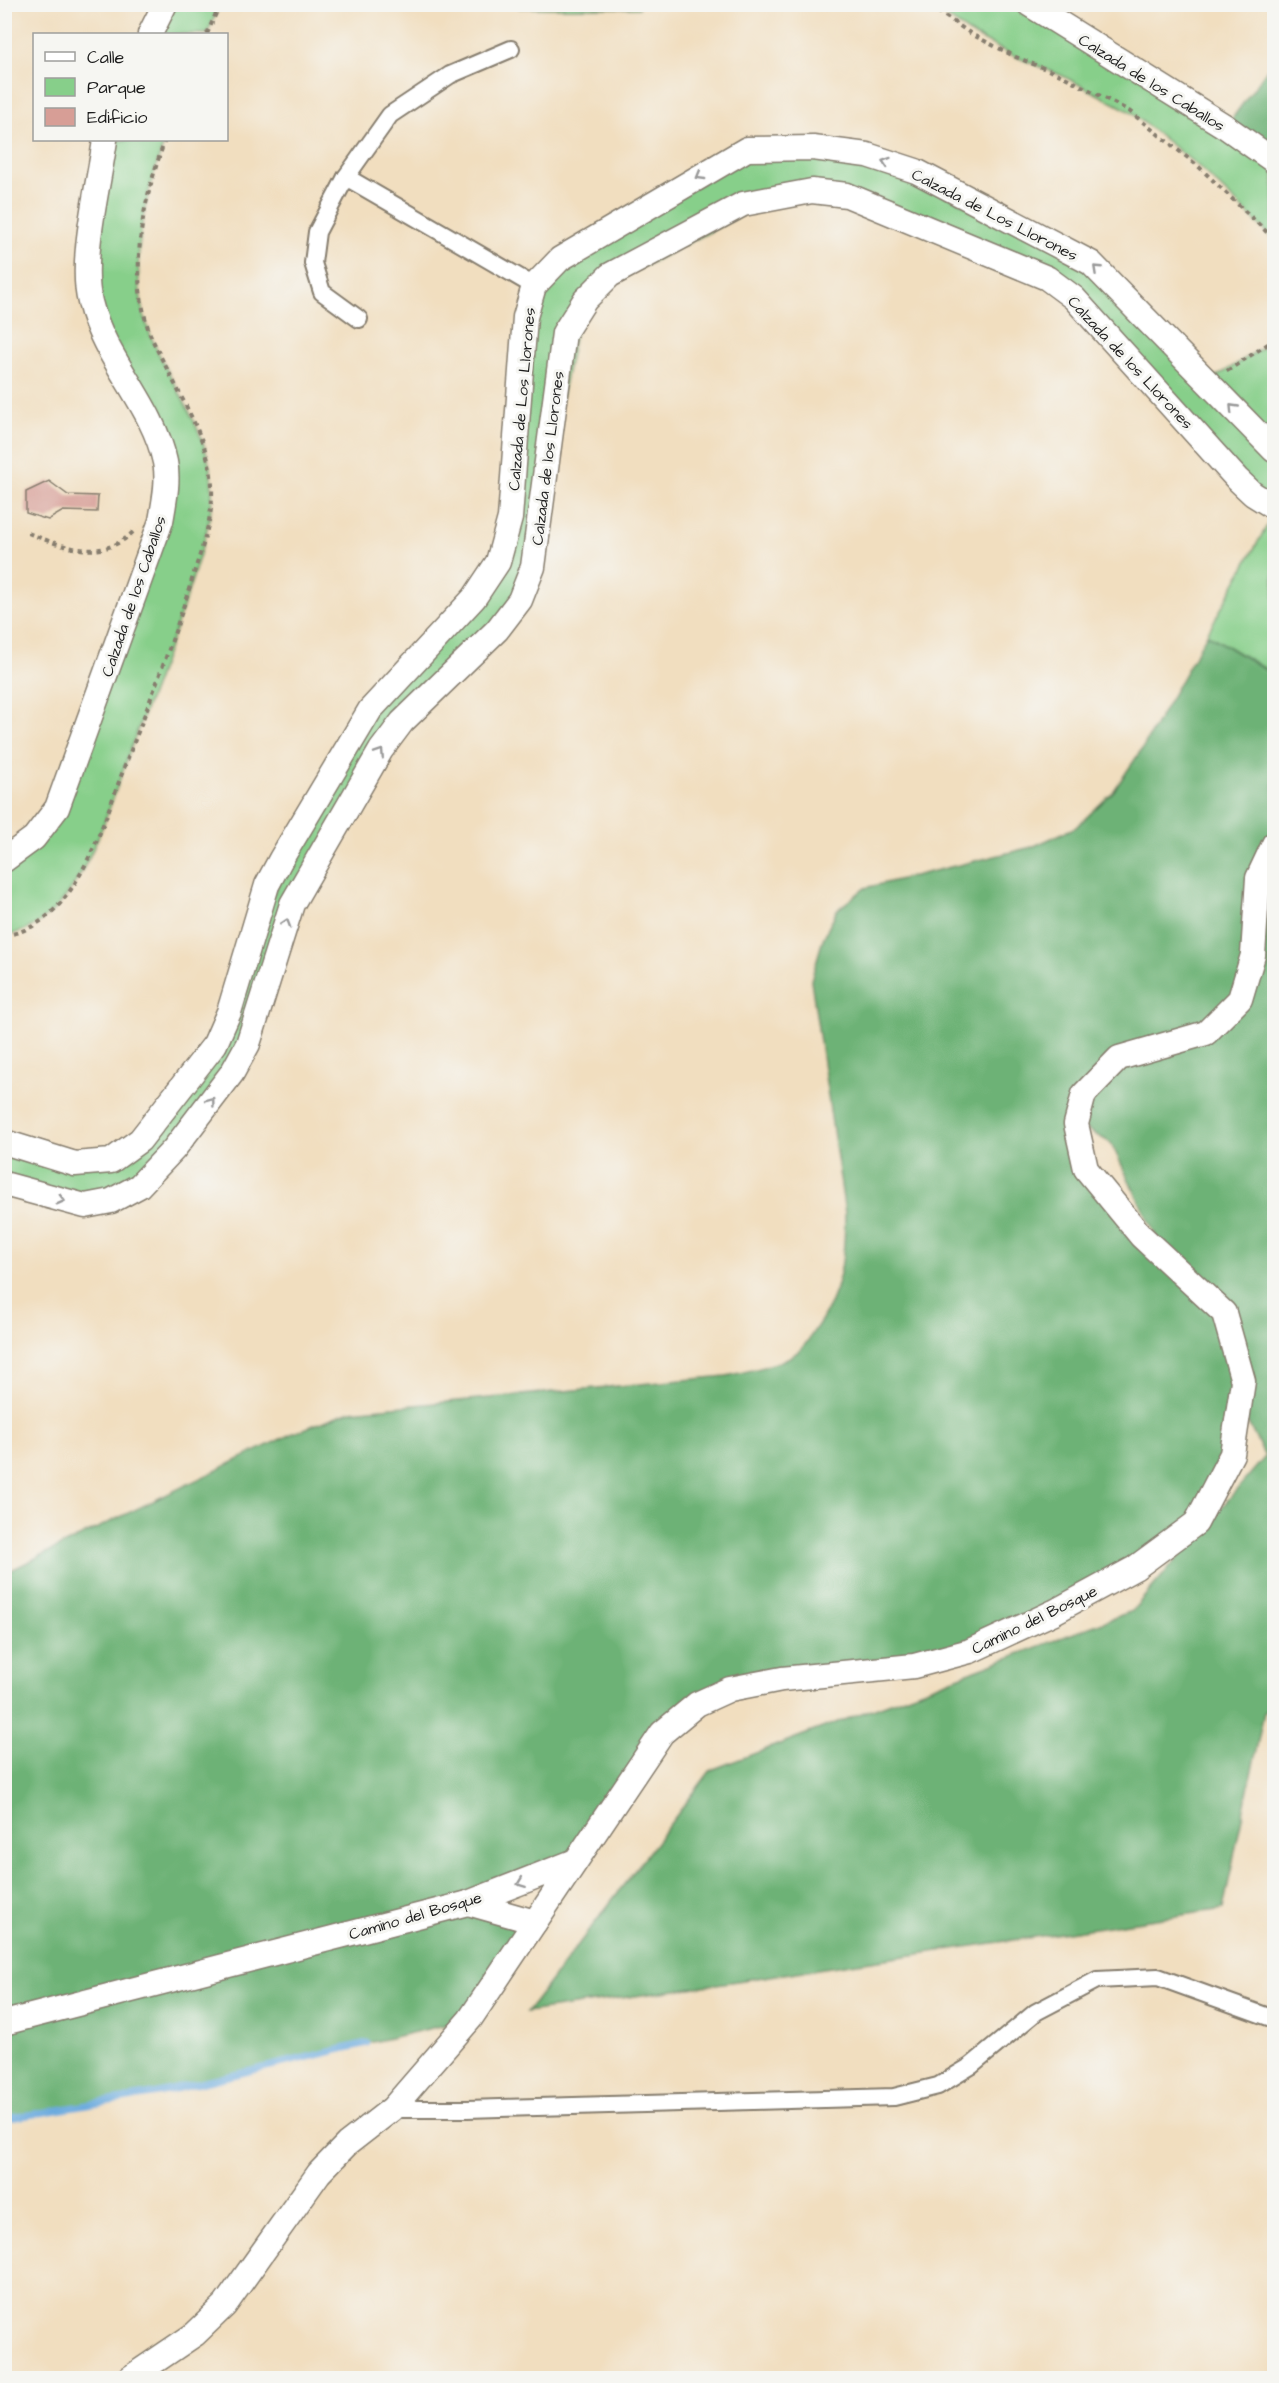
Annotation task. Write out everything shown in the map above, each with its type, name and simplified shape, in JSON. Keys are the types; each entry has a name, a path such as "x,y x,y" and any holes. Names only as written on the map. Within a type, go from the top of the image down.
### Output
{"street":[{"path":"150,33 165,4"},
{"name":"Calzada de los Caballos","path":"1029,4 1226,127 1275,161"},
{"path":"359,319 322,292 313,263 317,232 346,177 390,115 450,75 511,49"},
{"name":"Calzada de los Caballos","path":"4,860 34,838 57,808 161,521 164,502 165,463 152,424 99,329 89,300 90,239 105,141"},
{"name":"Calzada de Los Llorones","path":"4,1142 75,1164 111,1161 140,1140 193,1075 215,1044 229,1012 267,885 281,859 370,710 474,598 498,562 510,518 525,317 534,286 560,259 594,237 747,149 813,148 867,155 916,171 1091,263 1275,450"},
{"path":"346,177 534,286"},
{"name":"Calzada de los Llorones","path":"4,1184 86,1206 111,1201 139,1186 167,1156 232,1073 248,1044 292,904 381,750 402,722 497,630 520,600 533,567 564,333 585,300 610,275 743,204 812,191 847,195 1047,278 1074,298 1238,479 1253,494 1275,507"},
{"path":"515,448 540,453 548,452"},
{"name":"Camino del Bosque","path":"4,2023 468,1903 573,1862 662,1732 698,1704 730,1689 782,1679 914,1666 970,1651 1054,1612 1135,1568 1196,1523 1232,1454 1243,1381 1224,1313 1141,1236 1086,1169 1076,1124 1084,1094 1119,1058 1206,1033 1240,999 1253,955 1258,878 1275,844"},
{"path":"130,2379 195,2334 225,2304 320,2173 347,2144 392,2109 470,2019 536,1922 573,1862"},
{"path":"468,1903 536,1922"},
{"path":"392,2109 894,2097 938,2086 971,2066 1036,2012 1096,1980 1158,1977 1275,2019"}],"path":[{"path":"207,33 220,4"},
{"path":"921,4 933,8 973,35 1008,53 1063,75 1129,111 1198,166 1275,239"},
{"path":"1208,382 1275,340"},
{"path":"28,533 61,546 83,550 121,543 135,529"}],"green space":[{"path":"639,4 639,8 519,8 519,5"},
{"path":"165,5 220,5 207,33 151,33"},
{"path":"921,5 1028,5 1274,163 1274,239 1198,166 1129,111 1063,76 1016,57 973,35 933,8"},
{"path":"1274,60 1274,161 1226,127"},
{"path":"105,141 165,141 144,211 138,261 139,285 150,334 190,413 207,453 212,497 208,523 167,653 89,858 67,895 40,922 23,931 5,935 4,860 34,838 161,521 165,463 89,300"},
{"path":"746,155 865,157 1090,264 1274,452 1274,506 1075,297 847,195 780,195 582,299 520,600 428,695 306,875 232,1073 111,1201 5,1184 4,1142 111,1161 193,1075 256,926 370,710 498,562 534,286"},
{"path":"1274,340 1274,445 1210,381"},
{"path":"1274,513 1274,674 1207,634"},
{"path":"1207,634 1274,675 1274,1705 1264,1712 1223,1909 527,2012 711,1770 1132,1611 1265,1457 1238,1403 1196,1523 970,1651 697,1704 573,1862 469,1903 535,1922 470,2019 158,2093 5,2119 5,1573 291,1434 350,1411 726,1376 784,1360 800,1350 830,1304 840,1275 844,1245 845,1213 811,980 823,939 837,910 865,888 1032,847 1076,827 1113,792 1142,749","holes":["1077,1124 1111,1143 1168,1261 1086,1169"]}],"building":[{"path":"49,481 68,495 98,496 97,512 63,511 48,520 26,513 26,492"}],"waterway":[{"path":"4,2119 158,2093 367,2043"}]}
